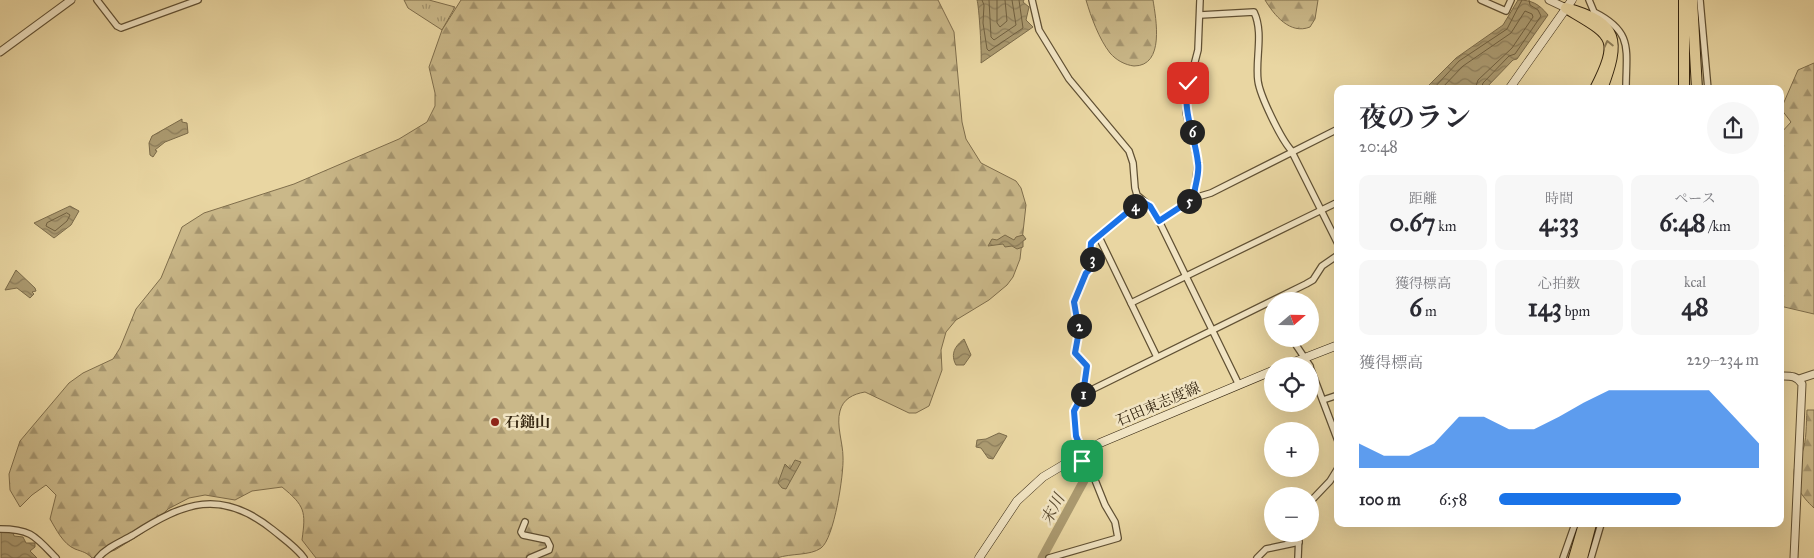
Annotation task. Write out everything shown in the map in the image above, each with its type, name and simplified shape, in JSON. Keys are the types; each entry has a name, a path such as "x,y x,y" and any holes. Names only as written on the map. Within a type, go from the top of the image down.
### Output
{"highway":[{"path":"1684,0 1684,85"},
{"path":"1691,85 1692,0"},
{"path":"1692,0 1697,85"},
{"path":"1569,4 1600,28 1606,35 1610,55 1597,85"},
{"path":"1569,4 1594,19 1610,34 1614,46 1614,57 1604,85"},
{"path":"1678,85 1685,12"},
{"path":"1574,558 1583,527"},
{"path":"1582,558 1590,527"}],"main road":[{"path":"1512,85 1569,4"},
{"path":"1308,357 1334,347"},
{"name":"石田東志度線","path":"979,558 1017,501 1043,477 1100,443 1264,374"}],"street":[{"path":"0,52 71,0"},
{"path":"97,0 117,26 121,28 190,1 198,0"},
{"path":"1032,0 1040,30 1069,79 1129,151 1133,163 1134,188 1141,201 1150,206 1159,221 1239,385"},
{"path":"1194,198 1198,162 1186,112 1186,96 1198,50 1200,0"},
{"path":"1481,0 1506,11 1512,0"},
{"path":"1549,0 1569,4"},
{"path":"1589,0 1594,12 1615,24 1624,40 1626,85"},
{"path":"1700,0 1708,85"},
{"path":"1200,15 1254,12 1259,52 1258,82 1282,140 1293,153 1334,236"},
{"path":"1159,221 1194,198 1211,193 1334,131"},
{"path":"1049,558 1118,538 1114,522 1093,475 1081,454 1076,436 1074,411 1083,394 1087,366 1075,353 1079,331 1074,302 1089,270 1091,243 1141,201"},
{"path":"1131,303 1334,204"},
{"path":"1099,237 1157,357"},
{"path":"1290,292 1313,280 1322,266 1334,258"},
{"path":"1083,394 1264,305"},
{"path":"1784,376 1792,376 1799,379 1814,374"},
{"path":"1794,558 1802,394 1799,379"},
{"path":"1319,390 1334,430"},
{"path":"1323,400 1334,396"},
{"path":"1319,493 1334,474"},
{"path":"98,558 109,548 164,516 186,506 203,504 225,505 259,519 304,558"},
{"path":"525,522 521,532 522,535 543,538 547,540 550,546 549,550 530,558"},
{"path":"1563,558 1574,527"},
{"path":"1591,558 1600,527"},
{"path":"0,529 27,531 37,537 56,558"},
{"path":"1256,558 1266,549 1299,542 1298,558"}],"green space":[{"path":"404,0 429,0 455,7 442,30 408,8"},
{"path":"461,0 938,0 954,32 962,122 966,139 981,163 1016,181 1021,188 1026,205 1020,259 1013,277 1007,285 989,300 956,320 946,332 941,350 942,370 929,406 916,413 909,413 865,392 856,394 843,403 839,416 843,457 840,491 830,532 821,548 817,551 777,558 316,558 302,540 304,522 302,510 295,499 282,487 252,491 235,500 205,495 189,498 168,509 144,532 115,550 92,558 86,553 71,547 57,532 50,519 56,495 46,485 20,507 10,490 9,474 20,441 69,383 83,373 113,359 120,348 136,309 161,278 182,227 204,213 294,184 399,139 427,122 435,106 435,93 429,67 442,30"},
{"path":"1086,0 1153,0 1156,18 1156,40 1150,58 1144,64 1134,66 1112,56 1099,35"},
{"path":"1265,0 1318,0 1315,19 1310,27 1303,29 1289,26 1273,12"},
{"path":"1814,63 1814,314 1784,307 1784,130 1791,122 1784,113 1784,102 1798,70"},
{"path":"1807,410 1814,410 1814,508 1801,493 1794,476 1797,460 1802,453 1805,443"}],"water":[{"path":"977,0 1024,0 1023,2 1029,7 1026,20 1033,27 981,63 979,11"},
{"path":"1518,0 1535,3 1548,15 1517,59 1513,60 1489,85 1429,85 1456,58 1503,25"},
{"path":"182,119 182,122 187,123 188,133 165,142 155,150 157,151 153,157 150,155 149,143 152,136"},
{"path":"70,206 79,211 71,225 54,238 34,223"},
{"path":"1005,235 1014,240 1016,237 1023,235 1026,239 1023,241 1023,247 1017,249 1012,246 1005,247 1003,244 988,246 992,239 997,240"},
{"path":"16,270 35,288 36,291 32,292 34,294 30,298 17,288 5,290"},
{"path":"964,339 971,355 964,365 956,365 953,357 954,350"},
{"path":"999,433 1007,436 993,459 988,458 981,448 976,447 977,440 986,439"},
{"path":"795,460 801,462 786,489 782,488 778,483 785,464 790,469"},
{"path":"1,532 13,532 14,536 23,537 26,543 35,543 35,547 30,551 37,558 1,558"}],"waterway":[{"name":"末川","path":"1042,558 1087,475"}],"place":[{"name":"石鎚山","path":"495,422"}],"route":[{"path":"1082,461 1079,455 1083,453 1076,436 1074,411 1083,394 1087,366 1075,353 1078,346 1079,319 1074,302 1081,283 1089,270 1092,258 1091,243 1094,240 1141,201 1150,206 1159,221 1194,198 1199,171 1192,130 1186,112 1188,83"}]}
